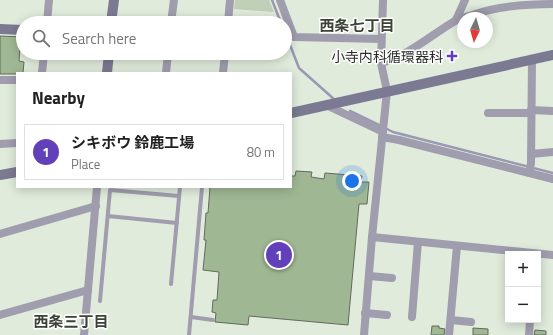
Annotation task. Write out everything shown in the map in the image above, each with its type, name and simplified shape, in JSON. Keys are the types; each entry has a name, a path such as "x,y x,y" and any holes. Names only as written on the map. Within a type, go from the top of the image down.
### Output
{"street":[{"path":"48,16 49,0"},
{"path":"112,16 114,0"},
{"path":"172,16 174,0"},
{"path":"229,16 230,0"},
{"path":"280,0 286,16"},
{"path":"364,335 368,276 387,91 381,63 383,0"},
{"path":"456,20 465,0"},
{"path":"381,63 390,61 404,53 456,20 487,10 521,4 553,4"},
{"path":"0,29 16,30"},
{"path":"292,32 294,37 381,39"},
{"path":"292,113 553,55"},
{"path":"529,173 531,163 532,59"},
{"path":"42,72 43,60"},
{"path":"107,72 108,60"},
{"path":"166,72 167,60"},
{"path":"223,72 224,60"},
{"path":"0,80 16,80"},
{"path":"326,104 405,141 553,179"},
{"path":"488,113 553,111"},
{"path":"0,144 16,143"},
{"path":"531,154 553,152"},
{"path":"0,176 16,172"},
{"path":"84,335 97,188"},
{"path":"0,234 96,206"},
{"path":"372,237 506,251"},
{"path":"412,317 418,242"},
{"path":"449,335 457,246"},
{"path":"541,254 553,255"},
{"path":"368,276 392,278"},
{"path":"0,315 88,290"},
{"path":"366,313 387,315"},
{"path":"451,320 471,322"},
{"path":"529,335 530,323"}],"lane":[{"path":"171,284 180,188"},
{"path":"189,335 202,188"},
{"path":"100,302 110,190 179,196"},
{"path":"108,216 177,223"},
{"path":"191,317 213,320"}],"green space":[{"path":"235,0 269,0 274,12 234,9"}],"building":[{"path":"0,36 16,37 16,60 24,62 23,72 16,72 16,74 0,74"},
{"path":"296,171 312,172 311,177 324,179 325,173 362,176 361,182 369,182 367,204 359,204 348,325 249,316 248,325 215,322 216,313 212,312 213,300 217,300 219,272 203,270 206,240 204,240 206,213 208,213 210,188 292,188 292,176 295,176"},
{"path":"432,326 439,326 439,328 445,329 444,335 431,335"},
{"path":"473,328 488,329 488,335 473,335"},
{"path":"535,330 546,331 546,335 534,335"}],"waterway":[{"path":"272,0 278,16"},
{"path":"292,50 299,68 335,100"},
{"path":"350,111 381,126"},
{"path":"385,128 393,132 553,173"}],"place":[{"name":"小寺内科循環器科","path":"452,56"},
{"name":"シキボウ 鈴鹿工場","path":"279,255"}],"district":[{"name":"西条七丁目","path":"357,25"},
{"name":"西条三丁目","path":"71,321"}]}
